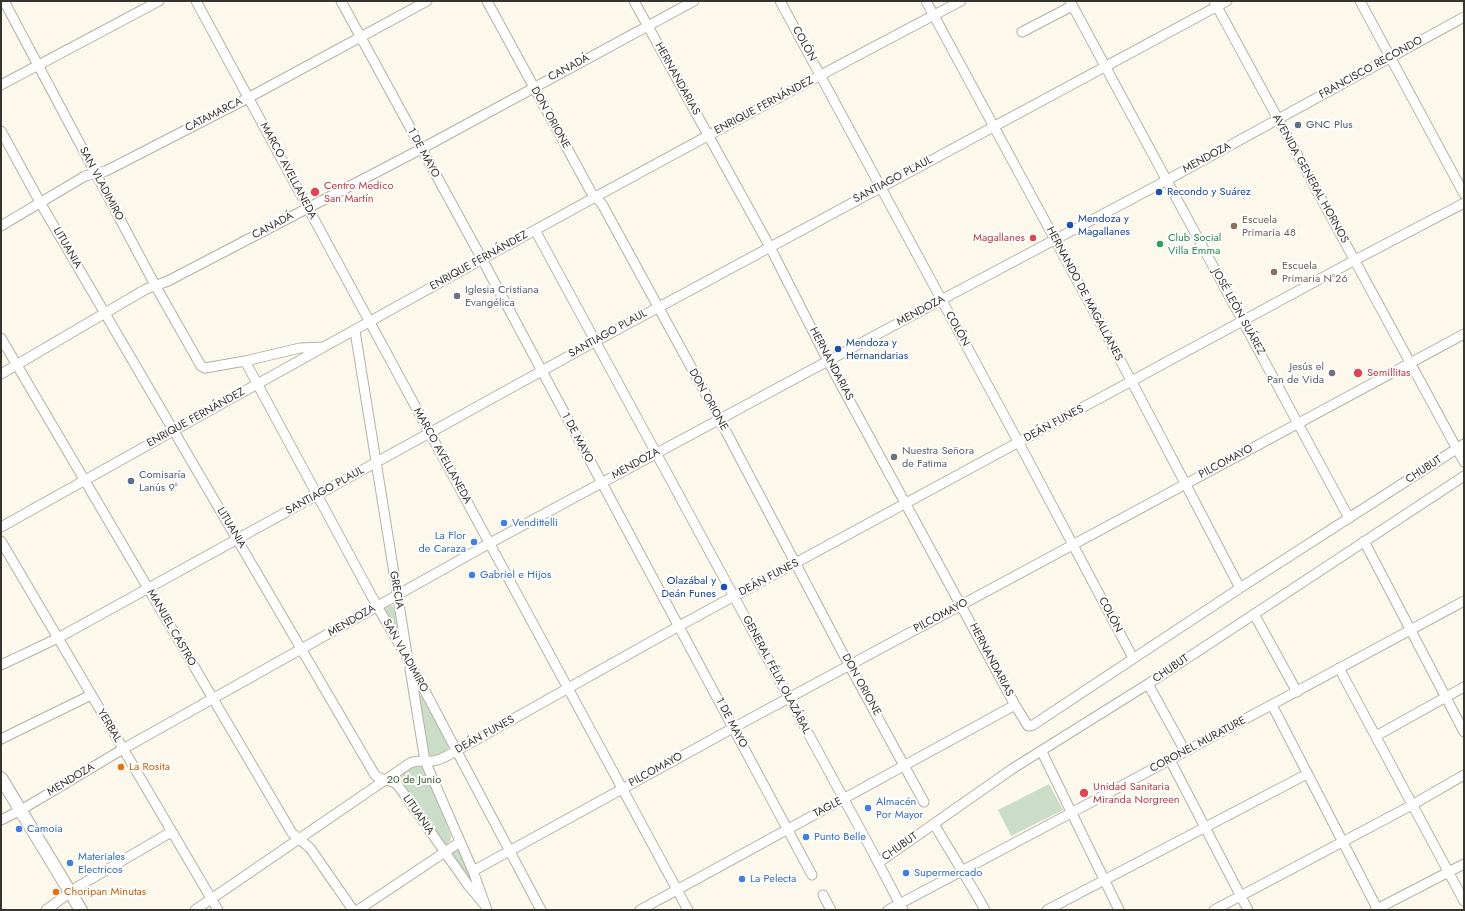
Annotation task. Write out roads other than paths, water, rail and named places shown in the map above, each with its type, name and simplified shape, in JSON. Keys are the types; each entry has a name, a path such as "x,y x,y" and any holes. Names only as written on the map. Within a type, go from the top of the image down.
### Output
{"main road":[{"path":"1,778 81,910"}],"street":[{"name":"SAN VLADIMIRO","path":"4,1 155,285 201,366 205,368 245,361 377,606 409,661 541,910"},
{"path":"1,85 159,1"},
{"name":"MARCO AVELLANEDA","path":"196,1 428,432 490,543 621,789 688,910"},
{"name":"1 DE MAYO","path":"341,1 482,259 812,875"},
{"name":"CATAMARCA","path":"1,226 41,204 85,176 106,171 248,98 427,1"},
{"name":"DON ORIONE","path":"487,1 591,192 602,204 720,420 849,665 924,802"},
{"name":"HERNANDARIAS","path":"634,1 770,247 828,361 1015,705 1026,724 1030,726"},
{"name":"CANADÁ","path":"1,374 155,285 168,281 421,149 694,1"},
{"name":"COLÓN","path":"780,1 1019,443 1133,658"},
{"name":"HERNANDO DE MAGALLANES","path":"926,1 1132,382 1240,588"},
{"name":"ENRIQUE FERNÁNDEZ","path":"1,527 482,259 961,1"},
{"name":"SANTIAGO PLAUL","path":"1,664 58,638 318,495 428,432 657,307 1105,67 1215,4 1227,1"},
{"path":"1360,1 1464,194"},
{"path":"1022,32 1071,4"},
{"name":"JOSÉ LEÓN SUÁREZ","path":"1071,4 1348,518"},
{"name":"AVENIDA GENERAL HORNOS","path":"1215,4 1410,363 1460,447 1464,462"},
{"name":"FRANCISCO RECONDO","path":"1277,119 1464,17"},
{"name":"MENDOZA","path":"1,820 21,810 123,749 302,650 490,543 1055,240 1277,119"},
{"name":"LITUANIA","path":"1,131 41,204 173,432 238,539 375,775 380,779 397,784 468,886 485,907"},
{"name":"DEÁN FUNES","path":"195,910 410,763 418,760 425,762 438,760 456,751 734,596 796,564 1355,260 1464,203"},
{"name":"GENERAL FÉLIX OLAZÁBAL","path":"535,230 901,907"},
{"name":"GRECIA","path":"355,331 375,463 425,762 473,871 485,907"},
{"name":"PILCOMAYO","path":"473,871 788,698 1464,334"},
{"name":"MANUEL CASTRO","path":"1,338 212,700 292,833 310,848 353,910"},
{"path":"245,361 300,348 324,347"},
{"name":"CHUBUT","path":"1030,726 1240,588 1460,447"},
{"name":"CHUBUT","path":"878,863 1012,769 1042,752 1148,684 1464,476"},
{"name":"YERBAL","path":"1,541 218,910"},
{"path":"1364,541 1464,732"},
{"name":"CORONEL MURATURE","path":"888,910 901,907 962,871 1272,706 1464,601"},
{"path":"1254,614 1297,692"},
{"path":"1339,668 1464,901"},
{"path":"1148,684 1185,751"},
{"path":"1376,736 1464,688"},
{"path":"1,739 91,695"},
{"name":"TAGLE","path":"640,910 1015,705"},
{"path":"1272,706 1376,910 1464,864"},
{"path":"1042,752 1119,910"},
{"path":"1170,760 1248,910"},
{"path":"1047,910 1307,774"},
{"path":"1214,910 1412,805 1464,775"},
{"path":"934,824 985,910"},
{"path":"46,910 71,892 171,832"},
{"path":"358,910 460,842"},
{"path":"823,895 831,910"}],"place":[{"name":"GNC Plus","path":"1298,125"},
{"name":"Centro Medico San Martín","path":"315,192"},
{"name":"Recondo y Suárez","path":"1159,192"},
{"name":"Mendoza y Magallanes","path":"1070,225"},
{"name":"Escuela Primaria 48","path":"1234,226"},
{"name":"Magallanes","path":"1033,238"},
{"name":"Club Social Villa Emma","path":"1160,244"},
{"name":"Escuela Primaria Nº26","path":"1274,272"},
{"name":"Iglesia Cristiana Evangélica","path":"457,296"},
{"name":"Mendoza y Hernandarias","path":"838,349"},
{"name":"Jesús el Pan de Vida","path":"1332,373"},
{"name":"Semillitas","path":"1358,373"},
{"name":"Nuestra Señora de Fatima","path":"894,457"},
{"name":"Comisaría Lanús 9°","path":"131,481"},
{"name":"Vendittelli","path":"504,523"},
{"name":"La Flor de Caraza","path":"474,542"},
{"name":"Gabriel e Hijos","path":"472,575"},
{"name":"Olazábal y Deán Funes","path":"724,587"},
{"name":"La Rosita","path":"121,767"},
{"name":"Unidad Sanitaria Miranda Norgreen","path":"1084,793"},
{"name":"Almacén Por Mayor","path":"868,808"},
{"name":"Camoia","path":"19,829"},
{"name":"Punto Belle","path":"806,837"},
{"name":"Materiales Electricos","path":"70,863"},
{"name":"Supermercado","path":"906,873"},
{"name":"La Pelecta","path":"742,879"},
{"name":"Choripan Minutas","path":"56,892"}],"park label":[{"name":"20 de Junio","path":"414,780"}]}
